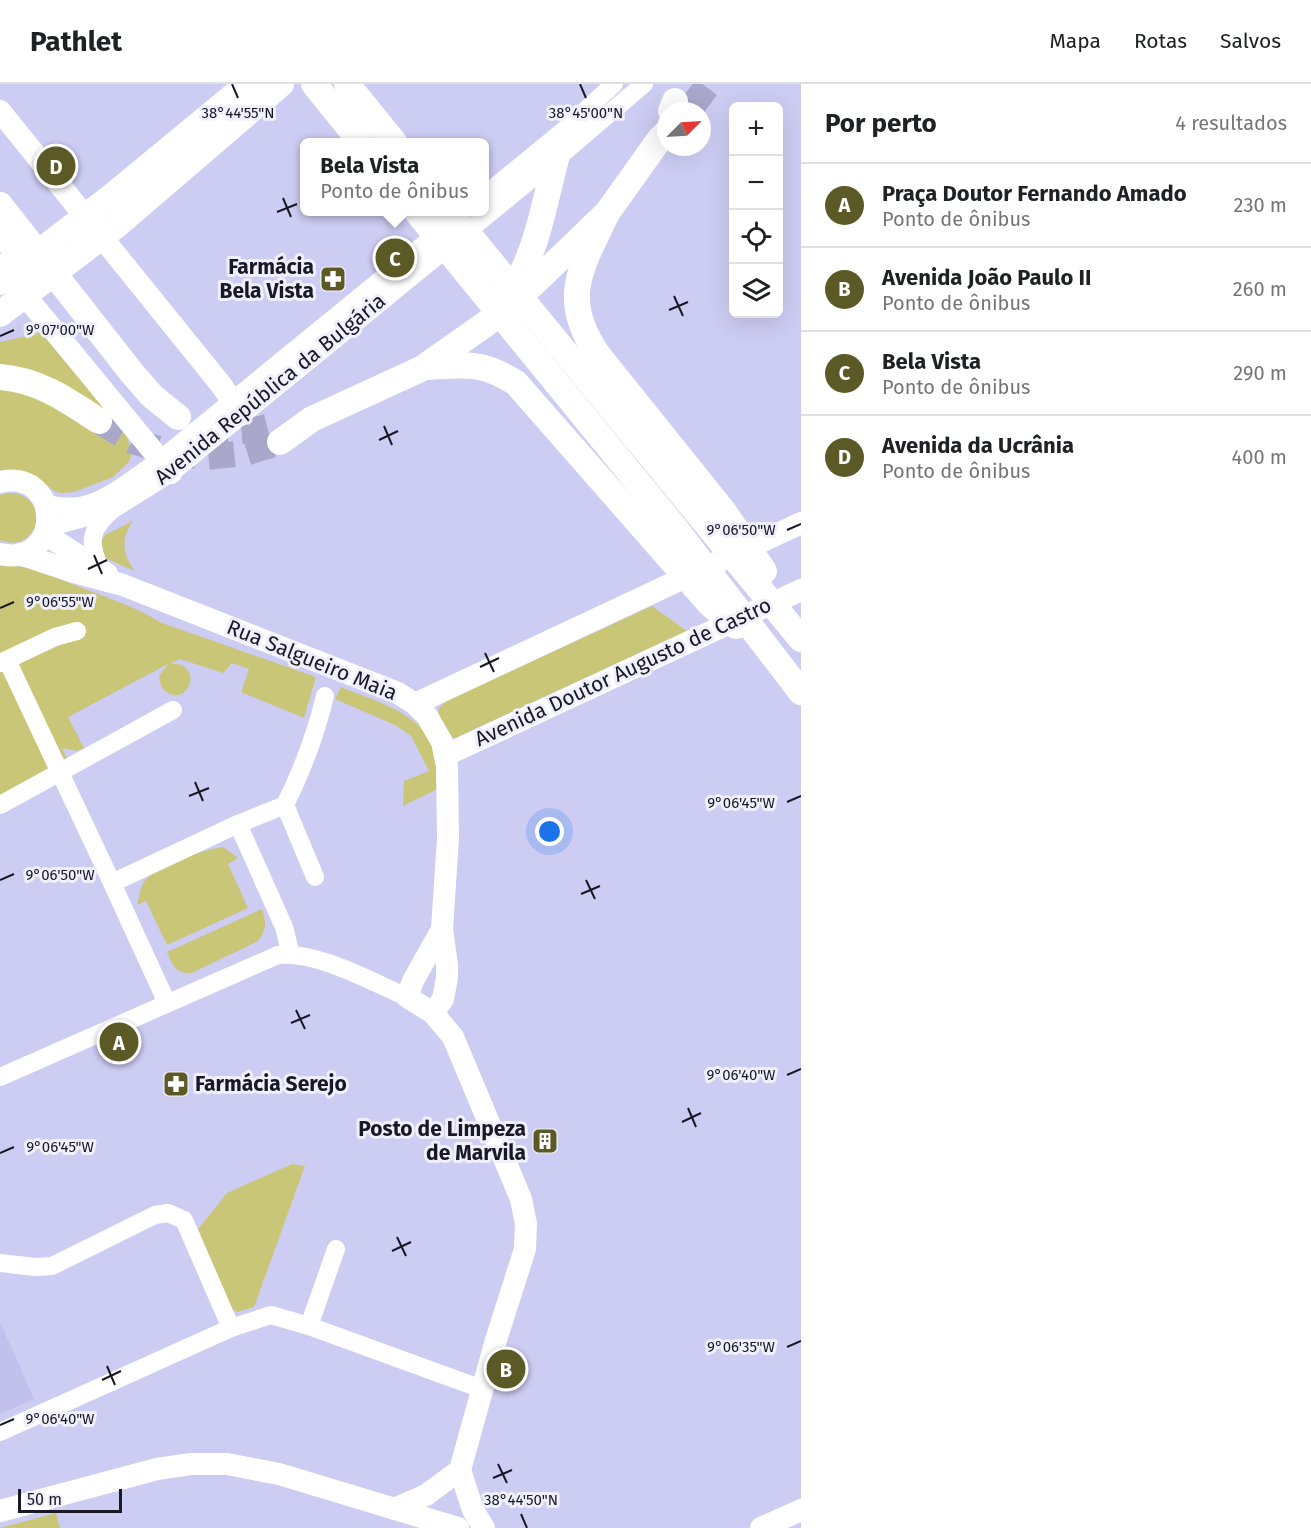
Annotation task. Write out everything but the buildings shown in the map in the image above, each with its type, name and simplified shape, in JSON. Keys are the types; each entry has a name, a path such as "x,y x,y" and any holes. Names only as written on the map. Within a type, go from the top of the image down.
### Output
{"highway":[{"path":"0,282 111,197 248,84"},
{"path":"0,314 117,225 281,84"},
{"path":"314,84 358,138"},
{"path":"347,84 391,138"},
{"path":"657,142 607,213 581,269 576,284 576,298 583,330 598,355 724,512 761,566 801,638"},
{"path":"487,323 520,276 530,254 539,228 556,159"},
{"path":"0,206 84,314 152,396 178,417"},
{"path":"278,433 423,368 487,323 533,284 607,213"},
{"path":"420,216 671,523 801,692"},
{"path":"453,216 801,638"},
{"path":"423,368 479,366 498,371 516,383 709,603 777,662"},
{"path":"0,377 35,383 99,421"}],"main road":[{"path":"0,111 222,386 236,408"},
{"path":"0,236 58,296 84,314"},
{"path":"0,265 165,466"},
{"path":"0,482 15,480 28,484 38,492 49,515 46,531 39,543 10,554"},
{"path":"415,704 793,527"},
{"name":"Rua Salgueiro Maia","path":"46,531 123,585"},
{"name":"Rua Salgueiro Maia","path":"10,554 123,585 398,693 415,704 427,716 442,742 446,755 448,838 442,929 447,978 443,999 434,1013"},
{"name":"Avenida Doutor Augusto de Castro","path":"446,755 801,590"},
{"name":"Rua Salgueiro Maia","path":"407,997 413,981 442,929"},
{"path":"407,997 434,1013 448,1029 457,1045 521,1199 526,1218 525,1249 460,1470 473,1510 484,1528"},
{"path":"0,1511 157,1469 191,1464 245,1466 314,1484 458,1528"},
{"path":"394,1509 426,1495 460,1470"},
{"path":"762,1528 801,1510"}],"street":[{"path":"489,192 563,131 614,84"},
{"name":"Avenida República da Bulgária","path":"489,211 556,159 644,84"},
{"name":"Avenida República da Bulgária","path":"236,408 459,216"},
{"name":"Avenida República da Bulgária","path":"46,531 112,510 236,408 483,216"},
{"name":"Avenida República da Bulgária","path":"45,503 72,508 93,503 165,466"},
{"path":"101,570 93,553 93,536 99,521 112,510"},
{"path":"77,632 55,637 4,662 59,772 167,1003"},
{"path":"112,883 238,824 285,805 294,788 325,696"},
{"path":"0,805 173,710"},
{"path":"285,805 315,877"},
{"path":"238,824 284,927 291,955"},
{"path":"0,1077 270,957 291,955 319,960 407,997"},
{"path":"0,1263 35,1267 52,1266 155,1215 168,1213 184,1221 231,1328"},
{"path":"309,1326 336,1249"},
{"path":"0,1432 231,1328 271,1315 309,1326 482,1389"}],"shaded area":[{"path":"41,333 125,431 132,453 129,462 113,477 74,492 61,493 54,491 40,480 0,472 0,342"},
{"path":"8,493 22,496 31,503 36,512 36,523 32,532 24,539 14,543 0,540 0,495"},
{"path":"133,521 126,534 125,552 135,571 107,559 104,556 101,542 105,535"},
{"path":"0,564 44,573 124,604 162,623 316,677 304,718 241,692 249,669 232,663 223,673 180,659 169,664 180,664 187,668 190,674 188,688 183,693 176,695 168,693 161,686 159,676 168,664 68,717 84,748 77,751 62,748 70,765 0,805"},
{"path":"652,606 687,631 455,738 450,738 438,714 439,708 446,701"},
{"path":"341,687 391,707 424,731 435,752 442,787 403,806 404,781 429,771 411,736 395,725 335,699"},
{"path":"223,847 238,858 228,864 248,908 167,945 146,901 137,905 144,882 169,864 203,851"},
{"path":"262,909 265,926 258,941 192,973 182,972 173,965 167,952"},
{"path":"292,1164 305,1166 254,1307 238,1312 230,1308 198,1229 227,1193"},
{"path":"0,1322 34,1399 0,1414"},
{"path":"56,1513 60,1528 0,1528"}],"tunnel":[{"path":"696,102 709,84"},
{"path":"99,421 133,441 171,453 208,457 245,453 280,442"},
{"path":"203,427 221,431 239,431 275,425"}],"place":[{"name":"Avenida da Ucrânia","path":"56,166"},
{"name":"Bela Vista","path":"395,258"},
{"name":"Farmácia Bela Vista","path":"333,279"},
{"name":"Praça Doutor Fernando Amado","path":"119,1042"},
{"name":"Farmácia Serejo","path":"176,1084"},
{"name":"Posto de Limpeza de Marvila","path":"545,1141"},
{"name":"Avenida João Paulo II","path":"506,1369"}]}
